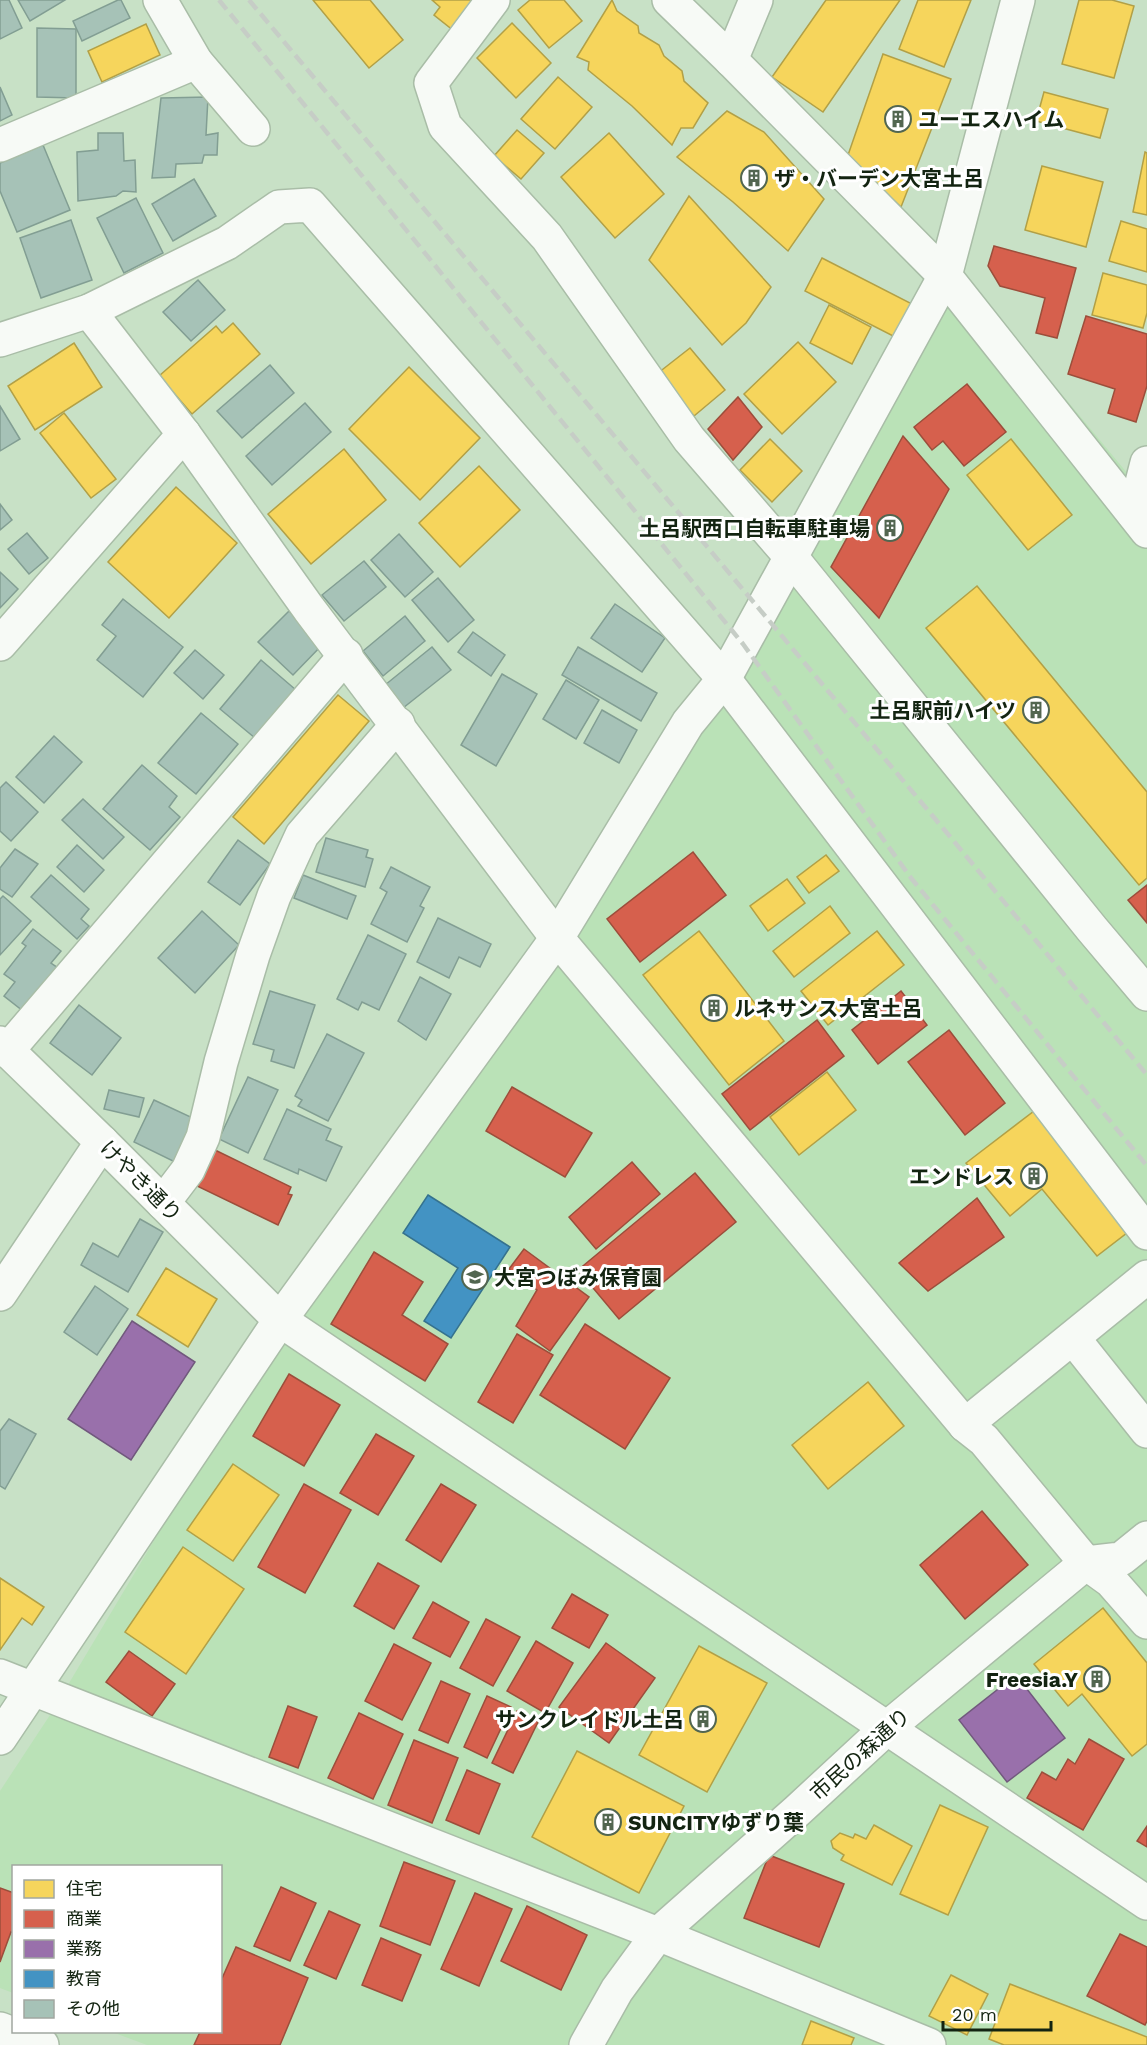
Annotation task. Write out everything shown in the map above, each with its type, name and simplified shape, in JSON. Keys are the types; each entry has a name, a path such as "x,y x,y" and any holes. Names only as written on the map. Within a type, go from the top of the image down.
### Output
{"street":[{"path":"160,0 196,62 253,129"},
{"path":"493,0 431,83 445,126 547,237 689,439 791,557 1147,994"},
{"path":"669,0 945,276 1140,522"},
{"path":"731,60 756,0"},
{"path":"0,1738 280,1320 557,938 688,723 724,679 945,276 1018,0"},
{"path":"0,145 196,62"},
{"path":"0,340 88,311 227,243 279,207 310,205 724,679 1147,1233"},
{"path":"88,311 184,434 309,609 346,655 557,938 964,1425 984,1440 1086,1563 1111,1581 1147,1622"},
{"path":"0,644 184,434"},
{"path":"1140,522 1147,464"},
{"path":"4,1047 346,655"},
{"path":"163,1203 188,1170 203,1137 221,1062 253,955 274,896 302,835 398,724"},
{"name":"けやき通り","path":"4,1047 280,1320 1147,1903"},
{"path":"0,1294 102,1142"},
{"path":"964,1425 1147,1277"},
{"path":"1073,1338 1147,1431"},
{"path":"1086,1563 1121,1559 1147,1538"},
{"name":"市民の森通り","path":"586,2045 617,1990 658,1934 888,1728 1086,1563"},
{"path":"0,1676 658,1934 929,2045"},
{"path":"0,2029 42,2045"}],"shaded area":[{"path":"958,269 1147,497 1147,2045 147,2045 115,2033 222,2033 222,1865 12,1865 12,1993 0,1988 0,1791 50,1715 279,1331 558,947"}],"building: 住宅":[{"path":"313,0 370,0 403,40 369,68"},
{"path":"432,0 478,0 454,31 434,15 440,7"},
{"path":"530,0 564,0 582,21 549,48 518,10"},
{"path":"612,0 617,11 638,26 639,33 659,45 664,56 682,71 684,81 708,103 693,128 681,128 672,145 632,106 588,70 589,62 577,57"},
{"path":"826,0 900,0 823,112 772,77"},
{"path":"918,0 971,0 944,67 899,49"},
{"path":"1079,0 1112,0 1134,6 1114,78 1062,64"},
{"path":"512,23 551,63 516,98 477,58"},
{"path":"146,24 160,55 102,82 88,51"},
{"name":"ユーエスハイム","path":"883,54 951,79 901,207 847,158"},
{"path":"558,77 592,107 555,149 521,119"},
{"path":"1044,92 1108,109 1100,138 1036,121"},
{"name":"ザ・バーデン大宮土呂","path":"727,111 764,132 824,199 788,251 733,202 677,157"},
{"path":"517,130 544,153 521,179 494,156"},
{"path":"609,133 664,194 615,238 561,177"},
{"path":"1145,152 1147,153 1147,215 1133,212"},
{"path":"1042,166 1103,182 1086,247 1025,230"},
{"path":"689,196 771,287 746,323 722,345 649,260"},
{"path":"1121,221 1147,229 1147,272 1109,261"},
{"path":"822,258 914,305 897,338 805,291"},
{"path":"1103,273 1147,285 1147,313 1143,328 1092,315"},
{"path":"829,305 871,327 852,364 810,343"},
{"path":"233,323 260,354 192,414 159,376 216,326 222,333"},
{"path":"798,342 836,382 782,434 744,394"},
{"path":"74,343 102,387 35,430 8,386"},
{"path":"690,348 725,390 694,416 658,373"},
{"path":"409,367 480,438 420,500 349,429"},
{"path":"64,413 116,479 91,498 40,433"},
{"path":"770,439 802,471 772,502 740,470"},
{"path":"1011,439 1072,515 1028,550 967,475"},
{"path":"344,449 386,500 311,564 268,514"},
{"path":"479,466 520,510 460,567 419,523"},
{"path":"176,487 237,543 169,618 108,562"},
{"name":"土呂駅前ハイツ","path":"977,586 1147,792 1147,878 1139,885 926,628"},
{"path":"338,695 369,721 264,844 233,817"},
{"path":"826,855 839,871 809,893 797,877"},
{"path":"787,879 805,903 768,931 750,906"},
{"path":"830,906 850,933 794,977 773,951"},
{"name":"ルネサンス大宮土呂","path":"699,931 784,1041 729,1085 643,975"},
{"path":"877,931 904,965 828,1025 801,991"},
{"path":"827,1072 856,1110 799,1155 770,1117"},
{"name":"エンドレス","path":"1038,1108 1132,1229 1097,1256 1042,1189 1010,1216 966,1163"},
{"path":"166,1268 217,1299 188,1347 137,1315"},
{"path":"868,1382 904,1426 828,1489 792,1445"},
{"path":"233,1464 279,1495 233,1561 187,1530"},
{"path":"183,1547 244,1589 186,1674 125,1632"},
{"path":"0,1578 44,1607 32,1625 22,1618 0,1650"},
{"name":"Freesia.Y","path":"1103,1608 1147,1663 1147,1744 1132,1756 1082,1694 1068,1706 1034,1664"},
{"name":"サンクレイドル土呂","path":"699,1646 767,1683 707,1792 639,1755"},
{"name":"SUNCITYゆずり葉","path":"577,1751 684,1806 639,1893 532,1837"},
{"path":"940,1805 988,1827 948,1915 900,1894"},
{"path":"874,1825 912,1846 892,1885 841,1860 844,1855 833,1848 831,1841 840,1833 853,1838 855,1834 866,1839"},
{"path":"951,1975 988,1994 967,2035 929,2016"},
{"path":"1010,1984 1147,2037 1147,2045 1004,2045 989,2039"},
{"path":"811,2021 854,2038 851,2045 802,2045"}],"building: 商業":[{"path":"994,246 1076,268 1057,338 1036,333 1045,298 1000,286 988,266"},
{"path":"1086,316 1147,334 1147,386 1136,422 1108,413 1115,389 1068,374"},
{"path":"967,384 1006,432 964,466 943,441 932,450 914,427"},
{"path":"738,397 762,427 733,460 708,429"},
{"name":"土呂駅西口自転車駐車場","path":"903,436 949,489 879,618 831,567"},
{"path":"693,852 726,895 640,962 607,919"},
{"path":"1147,885 1147,923 1128,900"},
{"path":"901,991 927,1025 878,1064 852,1030"},
{"path":"817,1020 844,1056 750,1130 722,1094"},
{"path":"949,1030 1005,1103 965,1135 908,1062"},
{"path":"512,1087 592,1133 565,1177 486,1131"},
{"path":"215,1150 291,1187 288,1194 292,1195 278,1225 197,1186"},
{"path":"632,1162 660,1194 596,1249 569,1217"},
{"path":"695,1173 736,1222 619,1319 578,1270"},
{"path":"977,1198 1004,1237 928,1291 899,1263"},
{"path":"524,1249 589,1297 550,1351 516,1326 537,1290 509,1269"},
{"path":"374,1252 423,1282 402,1315 448,1344 425,1381 331,1324"},
{"path":"585,1324 670,1378 625,1449 540,1395"},
{"path":"517,1334 553,1355 513,1423 478,1402"},
{"path":"289,1374 340,1405 304,1466 253,1436"},
{"path":"376,1434 414,1456 378,1515 340,1493"},
{"path":"304,1484 351,1510 305,1593 258,1567"},
{"path":"441,1484 476,1505 441,1562 406,1540"},
{"path":"982,1511 1028,1565 965,1619 920,1565"},
{"path":"378,1563 419,1586 394,1629 354,1606"},
{"path":"572,1594 608,1615 589,1648 552,1628"},
{"path":"433,1602 469,1622 450,1657 413,1638"},
{"path":"486,1619 520,1637 493,1686 460,1668"},
{"path":"536,1641 573,1663 545,1713 507,1691"},
{"path":"606,1643 655,1678 609,1743 559,1707"},
{"path":"394,1644 431,1663 402,1720 365,1701"},
{"path":"129,1651 175,1684 152,1716 106,1682"},
{"path":"441,1681 470,1694 448,1743 419,1730"},
{"path":"487,1696 511,1707 487,1758 464,1747"},
{"path":"288,1706 317,1717 298,1768 269,1757"},
{"path":"517,1711 538,1722 513,1773 492,1763"},
{"path":"359,1713 403,1734 373,1799 328,1778"},
{"path":"1089,1739 1124,1759 1083,1830 1027,1798 1042,1772 1056,1780 1068,1759 1075,1764"},
{"path":"414,1740 458,1758 432,1823 388,1805"},
{"path":"467,1770 500,1784 479,1834 446,1820"},
{"path":"1147,1826 1147,1847 1137,1841"},
{"path":"769,1855 844,1884 819,1947 744,1918"},
{"path":"404,1862 455,1881 430,1945 380,1926"},
{"path":"281,1887 316,1903 290,1961 254,1946"},
{"path":"0,1888 12,1892 12,1932 0,1962"},
{"path":"475,1893 512,1909 479,1986 441,1969"},
{"path":"527,1906 587,1935 561,1990 501,1961"},
{"path":"329,1911 360,1925 336,1979 304,1965"},
{"path":"1120,1934 1147,1947 1147,2021 1145,2025 1087,1996"},
{"path":"381,1938 421,1955 402,2001 362,1985"},
{"path":"236,1947 308,1978 280,2045 194,2045 200,2033 222,2033 222,1978"}],"building: 業務":[{"path":"132,1321 195,1362 131,1460 68,1419"},
{"path":"1016,1675 1065,1738 1007,1782 959,1720"}],"building: 教育":[{"path":"428,1195 510,1247 451,1338 424,1321 458,1268 403,1233"}],"building: その他":[{"path":"0,0 9,0 22,28 0,39"},
{"path":"18,0 65,0 30,21"},
{"path":"121,0 130,18 82,41 73,21"},
{"path":"37,28 76,29 76,98 37,97"},
{"path":"0,87 12,115 0,121"},
{"path":"208,97 206,135 218,133 217,155 204,155 202,163 176,164 175,177 152,178 161,98"},
{"path":"98,133 123,133 124,161 135,160 136,192 123,191 116,196 78,201 77,152 98,150"},
{"path":"43,145 70,210 17,232 0,191 0,163"},
{"path":"194,179 216,216 173,241 152,204"},
{"path":"136,198 163,253 124,273 97,218"},
{"path":"71,220 92,280 41,298 20,238"},
{"path":"198,280 225,310 191,341 163,312"},
{"path":"270,365 294,393 242,438 217,411"},
{"path":"305,403 331,432 272,485 246,456"},
{"path":"0,406 20,439 0,451"},
{"path":"0,504 12,520 0,530"},
{"path":"27,533 48,558 29,574 8,549"},
{"path":"399,534 433,572 405,597 371,560"},
{"path":"364,561 386,587 344,621 322,595"},
{"path":"0,572 18,589 0,608"},
{"path":"438,578 474,620 448,642 412,600"},
{"path":"123,599 183,647 143,697 97,660 116,636 102,625"},
{"path":"615,604 665,638 642,672 591,638"},
{"path":"289,611 323,644 293,675 258,642"},
{"path":"405,616 425,641 383,676 363,651"},
{"path":"473,632 505,655 491,676 458,652"},
{"path":"432,647 451,670 403,708 385,685"},
{"path":"578,647 657,693 641,721 562,675"},
{"path":"195,650 224,675 203,699 174,673"},
{"path":"261,660 296,690 255,738 220,709"},
{"path":"502,674 537,694 496,766 461,745"},
{"path":"566,680 599,700 576,739 543,719"},
{"path":"602,710 637,730 619,763 584,743"},
{"path":"201,713 238,744 196,794 158,763"},
{"path":"54,736 82,762 44,803 16,777"},
{"path":"142,765 177,796 169,807 180,817 150,850 103,809"},
{"path":"6,782 38,812 11,841 0,831 0,788"},
{"path":"83,799 124,837 103,859 62,820"},
{"path":"326,838 368,850 366,857 373,859 365,887 316,872"},
{"path":"238,840 270,864 240,905 208,882"},
{"path":"77,845 104,870 84,892 57,867"},
{"path":"15,849 38,864 12,897 0,889 0,868"},
{"path":"391,867 430,887 420,906 424,908 407,942 371,924 387,892 380,888"},
{"path":"51,875 89,909 81,919 89,926 77,939 31,897"},
{"path":"303,875 356,896 347,919 294,898"},
{"path":"3,896 31,921 0,955 0,899"},
{"path":"202,911 239,945 195,993 158,958"},
{"path":"438,918 491,944 480,967 459,957 449,978 417,962"},
{"path":"33,929 61,951 51,963 58,968 23,1011 4,996 15,982 4,974 26,946 22,943"},
{"path":"368,935 406,954 379,1010 362,1002 358,1010 337,999"},
{"path":"420,977 451,994 426,1040 398,1021"},
{"path":"270,991 315,1005 294,1068 271,1061 274,1050 253,1044"},
{"path":"79,1005 121,1038 92,1075 50,1043"},
{"path":"327,1034 364,1053 328,1121 298,1106 302,1100 295,1096"},
{"path":"248,1077 278,1090 248,1153 219,1139"},
{"path":"109,1090 144,1098 139,1117 104,1109"},
{"path":"154,1100 195,1119 175,1162 134,1142"},
{"path":"287,1109 331,1129 326,1140 342,1147 326,1181 299,1169 298,1174 264,1159"},
{"path":"140,1219 163,1232 128,1292 81,1265 93,1243 118,1257"},
{"path":"95,1286 128,1309 97,1355 64,1332"},
{"path":"9,1419 36,1434 5,1489 0,1486 0,1431"}],"railway":[{"path":"219,0 743,644 911,878 1147,1166"},
{"path":"249,0 1147,1075"}],"place":[{"name":"ユーエスハイム","path":"898,119"},
{"name":"ザ・バーデン大宮土呂","path":"754,178"},
{"name":"土呂駅西口自転車駐車場","path":"890,528"},
{"name":"土呂駅前ハイツ","path":"1036,710"},
{"name":"ルネサンス大宮土呂","path":"714,1008"},
{"name":"エンドレス","path":"1034,1176"},
{"name":"大宮つぼみ保育園","path":"475,1277"},
{"name":"Freesia.Y","path":"1097,1679"},
{"name":"サンクレイドル土呂","path":"703,1719"},
{"name":"SUNCITYゆずり葉","path":"608,1822"}]}
